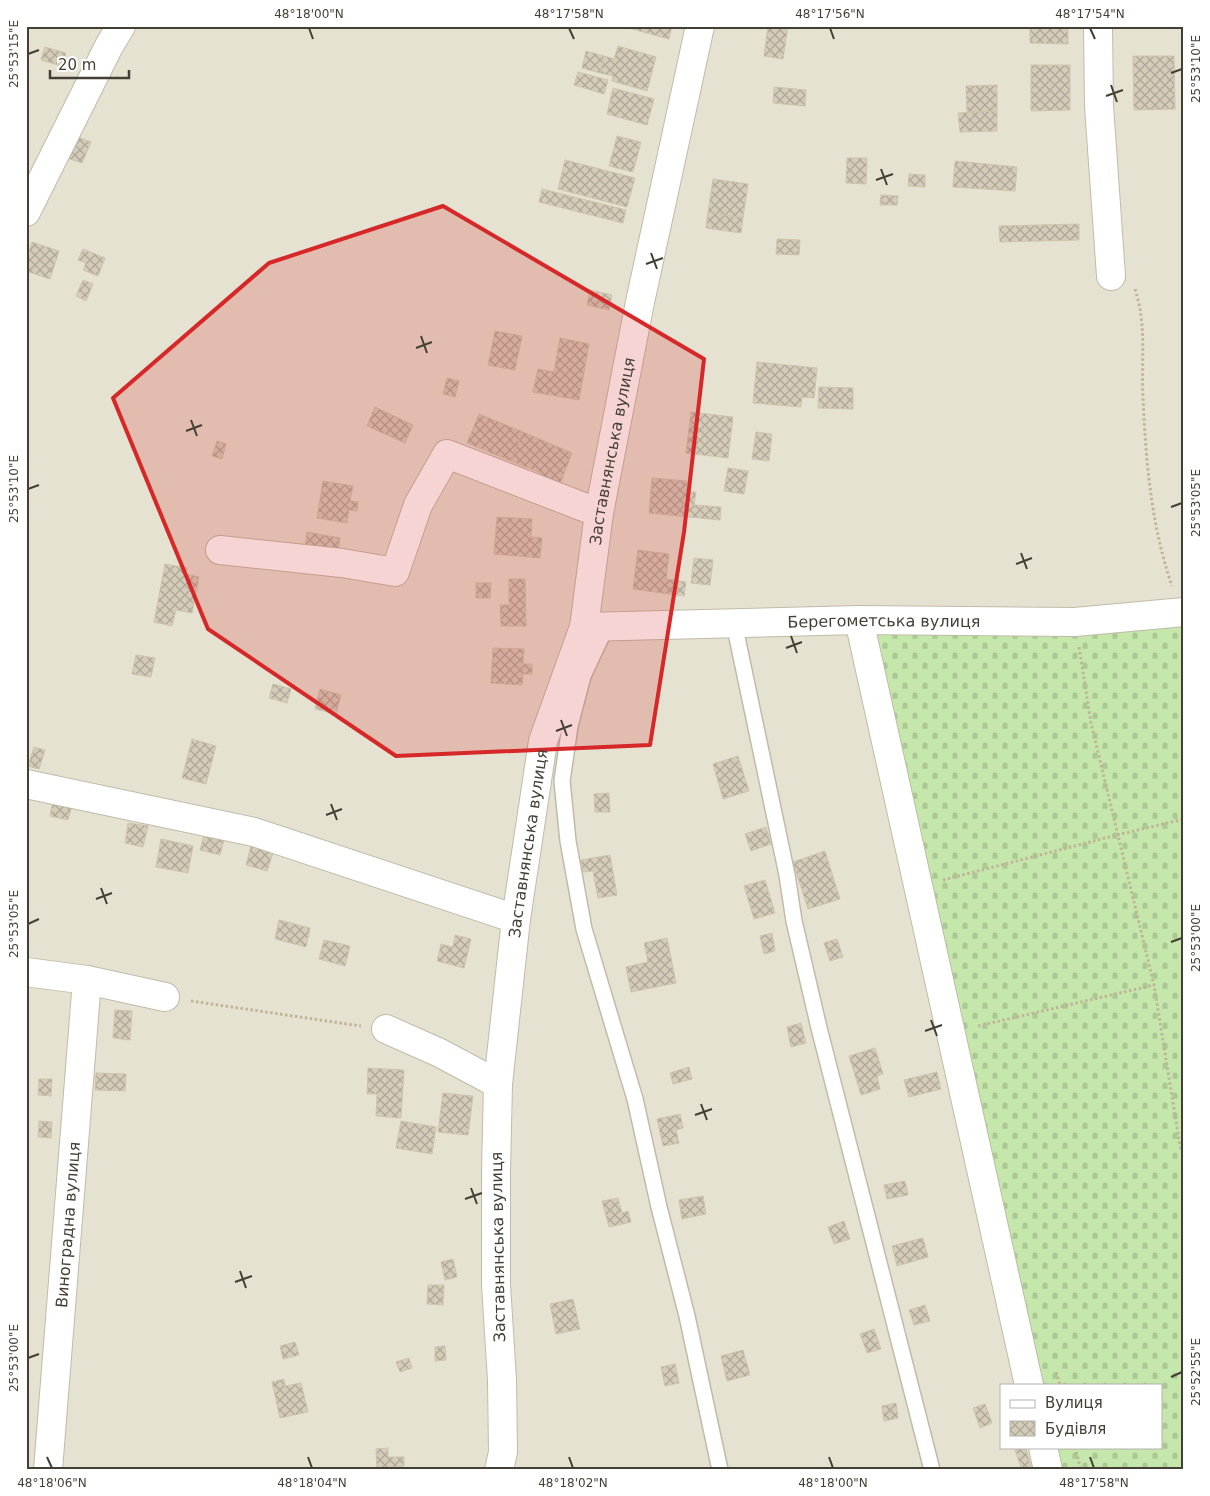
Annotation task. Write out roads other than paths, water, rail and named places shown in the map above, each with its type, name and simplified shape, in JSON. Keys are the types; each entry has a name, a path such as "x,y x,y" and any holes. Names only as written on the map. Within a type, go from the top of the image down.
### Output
{"street":[{"path":"26,212 109,46 121,26"},
{"name":"Заставнянська вулиця","path":"499,1470 503,1452 502,1380 496,1285 498,1084 516,919 543,741 595,627 599,513 640,302 700,26"},
{"path":"1098,26 1099,106 1111,276"},
{"path":"220,550 342,563 396,572 418,506 447,454 599,513"},
{"name":"Берегометська вулиця","path":"595,627 859,620 1075,622 1182,612"},
{"path":"859,620 1028,1384"},
{"path":"26,784 254,832 516,919"},
{"path":"26,972 87,980 165,997"},
{"name":"Виноградна вулиця","path":"48,1470 87,980"},
{"path":"386,1029 440,1053 498,1084"},
{"path":"1043,1448 1048,1470"}],"lane":[{"path":"734,623 785,865 794,921 818,1028 932,1470"},
{"path":"595,627 570,726 562,781 568,841 584,929 635,1099 659,1207 687,1316 720,1470"}]}
